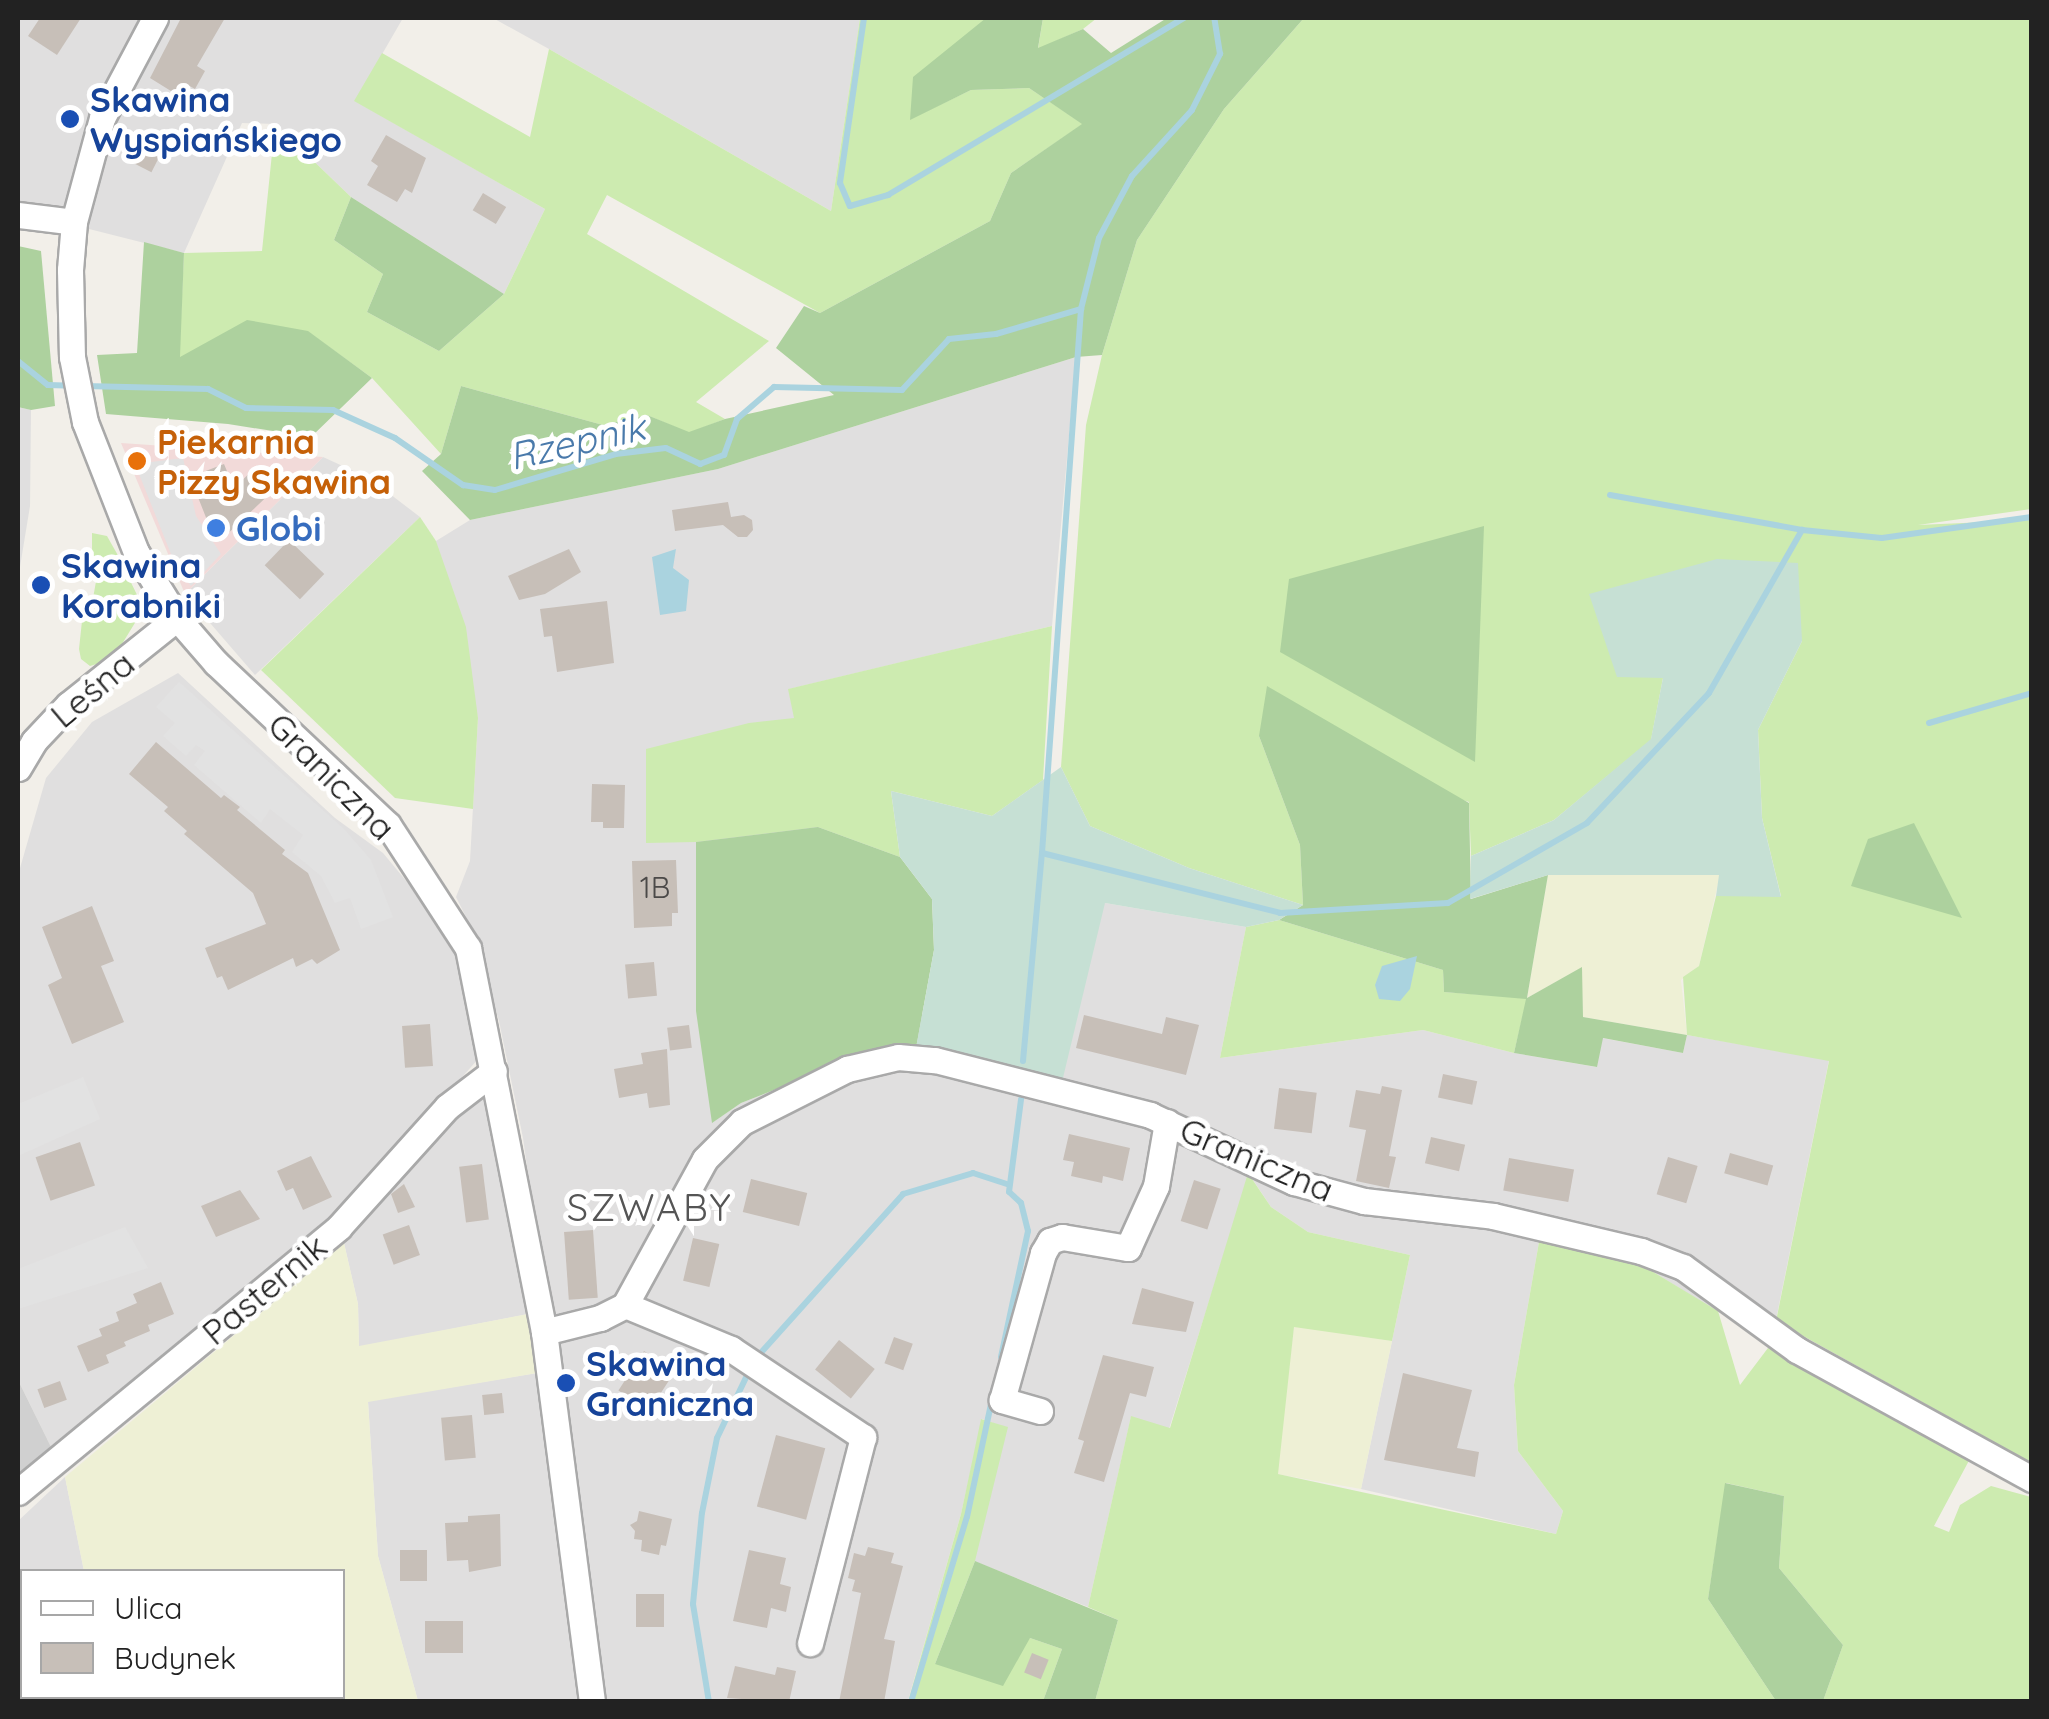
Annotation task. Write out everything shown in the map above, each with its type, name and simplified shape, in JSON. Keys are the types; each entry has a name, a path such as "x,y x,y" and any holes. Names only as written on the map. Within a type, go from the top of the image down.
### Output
{"street":[{"name":"Graniczna","path":"155,18 102,118 74,222 70,270 72,357 84,422 136,552 177,618 216,663 388,825 468,948 544,1332 592,1702"},
{"path":"18,215 74,222"},
{"name":"Leśna","path":"18,768 34,741 68,704 177,618"},
{"name":"Graniczna","path":"625,1306 645,1276 679,1201 723,1137 764,1108 846,1069 898,1057 935,1060 1167,1122 1294,1182 1321,1190 1364,1201 1509,1220 1642,1251 1683,1267 1796,1350 2032,1479"},
{"name":"Pasternik","path":"18,1492 339,1227 447,1107 494,1071"},
{"path":"1040,1412 1002,1400 1042,1252 1050,1241 1062,1237 1128,1248 1156,1186 1167,1122"},
{"path":"544,1332 600,1318 625,1306 731,1349 862,1436 810,1642"}],"shaded area":[{"path":"18,18 403,18 355,101 545,209 504,294 351,197 275,124 242,123 184,253 18,211"},
{"path":"493,18 860,18 831,211 549,49"},
{"path":"1076,357 1052,626 789,689 818,827 713,1122 741,1103 845,1062 1105,903 1246,927 1220,1058 1423,1030 1514,1053 1596,1067 1602,1038 1683,1053 1687,1035 1829,1060 1771,1344 1645,1267 1539,1242 1514,1385 1518,1451 1563,1511 1556,1534 1361,1489 1410,1255 1308,1232 1271,1207 1249,1174 1169,1429 1131,1417 1088,1607 974,1561 1007,1428 982,1419 961,1514 908,1701 602,1701 523,1138 499,1021 468,921 456,897 470,861 478,718 436,541 470,520 718,469"},
{"path":"18,407 31,410 30,506 18,579"},
{"path":"121,443 323,457 185,594"},
{"path":"323,457 369,478 420,517 255,675 185,594"},
{"path":"183,458 196,516 221,554 191,586 175,564 135,464"},
{"path":"178,673 335,818 383,853 437,918 455,954 479,1058 334,1222 54,1453 18,1380 18,875 46,778 92,722"},
{"path":"179,682 344,829 371,860 393,917 361,929 350,898 335,903 321,876 292,852 303,835 270,809 261,823 194,765 205,751 196,745 186,756 163,736 175,723 156,707"},
{"path":"83,1077 100,1119 18,1156 18,1104"},
{"path":"491,1096 528,1314 359,1347 358,1304 344,1243 452,1114"},
{"path":"125,1227 148,1268 18,1309 18,1269"},
{"path":"537,1373 584,1701 418,1701 378,1556 368,1401"},
{"path":"18,1380 54,1453 18,1485"},
{"path":"65,1477 84,1569 20,1569 20,1699 111,1701 18,1702 18,1521"}],"green space":[{"path":"860,18 986,18 910,119 971,90 1029,88 1083,124 1011,173 990,221 820,313 607,195 587,234 769,341 696,402 725,419 689,433 647,415 603,425 461,386 441,454 372,378 307,331 179,358 184,253 262,251 275,124 351,197 334,240 383,274 367,312 439,351 504,294 545,209 354,101 382,53 530,137 549,49 831,211"},
{"path":"986,18 1043,18 1038,48 1083,29 1111,53 1167,18 1304,18 1224,109 1137,240 1102,355 1076,357 718,469 470,520 422,471 441,454 461,386 603,425 647,415 689,432 725,419 834,395 776,348 804,306 820,313 990,221 1011,173 1082,124 1029,88 971,90 910,120 913,77"},
{"path":"1043,18 1097,18 1083,29 1038,49"},
{"path":"1304,18 2031,18 2031,509 1918,525 2031,520 2031,1474 1954,1420 1776,1321 1829,1061 1687,1035 1683,977 1699,966 1716,896 1781,896 1762,818 1758,730 1802,641 1663,678 1651,740 1554,820 1471,856 1469,802 1259,736 1300,845 1303,905 1189,868 1090,826 1061,767 1086,425 1102,355 1137,240 1224,109"},
{"path":"351,197 504,294 439,351 367,312 383,274 334,240"},
{"path":"144,242 184,253 180,357 247,320 308,331 372,378 311,437 228,424 106,414 97,355 137,353"},
{"path":"18,246 41,251 55,406 31,410 18,407"},
{"path":"420,517 436,541 466,627 478,718 473,809 395,798 261,670"},
{"path":"1484,526 1475,762 1280,652 1289,579"},
{"path":"92,533 107,536 120,559 92,569"},
{"path":"1717,559 1798,563 1802,641 1758,730 1762,818 1781,897 1716,896 1719,875 1548,875 1470,899 1471,856 1554,820 1651,739 1663,678 1617,677 1589,594"},
{"path":"121,562 140,601 141,613 122,644 100,663 90,666 81,659 79,649 82,621 89,621 98,570"},
{"path":"1052,626 1043,780 992,816 891,791 900,857 818,827 696,842 646,843 646,749 749,723 794,718 788,689"},
{"path":"1267,686 1469,803 1471,899 1548,875 1527,998 1582,967 1583,1017 1687,1035 1683,1053 1603,1038 1597,1067 1514,1053 1526,999 1444,992 1443,970 1279,920 1303,905 1300,845 1259,736"},
{"path":"1061,767 1090,826 1189,868 1303,905 1279,920 1246,927 1105,903 1062,1082 916,1048 934,950 932,899 900,857 891,791 992,816"},
{"path":"1914,823 1962,918 1851,886 1868,839"},
{"path":"818,827 900,857 932,899 934,950 916,1048 845,1062 741,1103 712,1123 696,1011 696,842"},
{"path":"1548,875 1720,875 1699,966 1681,980 1687,1035 1583,1017 1581,968 1527,998"},
{"path":"1279,920 1443,970 1444,992 1527,998 1514,1053 1423,1030 1220,1058 1246,927"},
{"path":"1248,1173 1271,1207 1308,1232 1410,1255 1392,1341 1294,1327 1278,1474 1556,1534 1563,1511 1518,1451 1514,1385 1539,1242 1575,1244 1645,1267 1718,1311 1740,1385 1771,1344 1972,1455 1934,1526 1949,1532 1960,1505 1991,1486 2031,1497 2031,1701 1823,1701 1843,1645 1779,1568 1784,1496 1726,1483 1708,1599 1776,1701 1095,1701 1118,1620 1088,1607 1131,1416 1170,1428"},
{"path":"344,1243 358,1304 359,1346 528,1314 537,1373 368,1402 378,1556 418,1701 111,1701 345,1699 345,1569 84,1569 65,1477"},
{"path":"1294,1326 1392,1341 1361,1489 1277,1474"},
{"path":"981,1419 1008,1427 975,1561 935,1664 1030,1638 1062,1649 1043,1701 908,1702 961,1514"},
{"path":"1725,1483 1784,1496 1779,1568 1843,1645 1823,1701 1776,1701 1708,1599"},
{"path":"975,1561 1118,1620 1095,1701 1043,1701 1062,1649 1030,1638 1003,1686 935,1664"}],"water":[{"path":"676,549 673,568 689,580 686,611 660,615 652,557"},
{"path":"1417,956 1410,989 1400,1001 1379,999 1375,985 1382,966"}],"building":[{"path":"40,18 81,18 57,55 28,36"},
{"path":"181,18 225,18 197,66 205,71 195,89 186,84 179,96 150,78"},
{"path":"141,131 166,144 151,172 126,160"},
{"path":"386,135 426,158 412,193 405,189 397,202 367,185 378,166 371,161"},
{"path":"483,193 506,207 496,224 473,210"},
{"path":"224,464 234,488 258,465 278,486 219,542 203,524 207,520 190,477"},
{"path":"728,502 731,517 744,515 752,520 753,530 747,537 738,537 723,525 675,531 672,510"},
{"path":"289,540 324,574 300,599 265,565"},
{"path":"569,549 581,572 545,594 519,600 508,576"},
{"path":"607,601 614,663 557,672 552,636 544,637 540,609"},
{"path":"156,742 221,798 224,795 240,807 237,810 285,850 282,854 308,873 340,950 317,964 312,959 296,967 293,958 228,990 222,976 217,978 205,948 266,924 253,893 184,834 187,831 164,811 168,807 129,774"},
{"path":"592,784 625,785 624,828 603,828 603,822 591,822"},
{"path":"676,860 678,913 672,913 672,926 634,928 632,861"},
{"path":"92,906 114,961 101,966 124,1022 72,1044 48,985 62,978 42,927"},
{"path":"654,962 657,996 628,998 625,965"},
{"path":"1084,1015 1162,1034 1166,1017 1199,1025 1186,1075 1076,1048"},
{"path":"430,1024 433,1066 405,1068 402,1026"},
{"path":"689,1025 692,1048 670,1051 667,1028"},
{"path":"667,1049 670,1105 649,1108 647,1093 619,1098 614,1069 643,1064 641,1053"},
{"path":"1443,1074 1477,1081 1472,1105 1438,1097"},
{"path":"1382,1086 1402,1090 1389,1156 1396,1157 1389,1188 1356,1181 1366,1130 1349,1127 1356,1090 1380,1094"},
{"path":"1279,1088 1317,1093 1312,1133 1274,1129"},
{"path":"1069,1134 1130,1148 1123,1181 1103,1176 1102,1183 1071,1176 1074,1162 1063,1160"},
{"path":"1431,1137 1465,1145 1459,1171 1425,1163"},
{"path":"80,1142 95,1185 51,1201 36,1157"},
{"path":"1730,1153 1773,1165 1767,1186 1724,1173"},
{"path":"311,1156 332,1197 303,1210 293,1188 286,1191 277,1171"},
{"path":"1668,1157 1698,1166 1686,1203 1657,1194"},
{"path":"1509,1158 1574,1169 1568,1202 1503,1190"},
{"path":"482,1164 489,1220 466,1222 459,1167"},
{"path":"751,1179 807,1193 799,1226 743,1212"},
{"path":"1194,1180 1221,1189 1207,1230 1181,1221"},
{"path":"404,1184 415,1207 398,1213 391,1194"},
{"path":"240,1190 260,1219 216,1237 201,1206"},
{"path":"409,1225 420,1255 394,1265 383,1235"},
{"path":"593,1230 598,1298 569,1300 564,1232"},
{"path":"693,1238 719,1244 709,1287 683,1281"},
{"path":"161,1282 174,1314 148,1325 150,1331 124,1342 126,1346 106,1355 109,1363 88,1372 77,1346 102,1336 99,1329 119,1321 116,1312 137,1303 133,1294"},
{"path":"1142,1288 1194,1302 1186,1332 1132,1324"},
{"path":"894,1337 913,1344 903,1370 884,1363"},
{"path":"839,1340 875,1369 851,1398 815,1370"},
{"path":"644,1351 675,1371 649,1411 618,1390"},
{"path":"1103,1355 1154,1367 1146,1397 1130,1393 1104,1482 1074,1473 1084,1441 1078,1439"},
{"path":"1403,1373 1472,1390 1457,1448 1479,1452 1475,1477 1384,1460"},
{"path":"60,1381 67,1400 44,1408 37,1389"},
{"path":"502,1393 504,1413 484,1415 482,1395"},
{"path":"472,1415 476,1458 445,1461 441,1418"},
{"path":"776,1435 825,1448 806,1520 757,1506"},
{"path":"639,1511 672,1519 666,1546 661,1545 659,1555 641,1551 642,1540 634,1539 635,1531 630,1525 637,1521"},
{"path":"500,1514 501,1566 469,1572 468,1560 447,1561 445,1523 468,1522 468,1516"},
{"path":"868,1547 894,1553 891,1563 903,1566 884,1639 895,1641 884,1702 839,1702 861,1593 852,1591 855,1580 848,1578 854,1553 865,1556"},
{"path":"400,1550 427,1550 427,1581 400,1581"},
{"path":"749,1550 786,1558 780,1584 791,1587 786,1612 771,1608 767,1628 733,1621"},
{"path":"636,1594 664,1594 664,1627 636,1627"},
{"path":"425,1621 463,1621 463,1653 425,1653"},
{"path":"1032,1653 1049,1660 1041,1679 1024,1672"},
{"path":"735,1666 775,1675 777,1667 796,1671 789,1702 727,1698"}],"waterway":[{"path":"864,18 840,183 850,206 888,195 1184,18"},
{"name":"Rzepnik","path":"85,386 208,389 246,408 333,410 395,438 463,485 495,490 616,454 666,448 700,464 724,455 737,419 774,387 902,390 949,339 996,334 1081,309 1099,238 1132,176 1192,110 1220,54 1214,18"},
{"path":"1023,1061 1081,309"},
{"name":"Rzepnik","path":"18,361 48,385 73,386"},
{"path":"1610,495 1802,530 1882,538 2032,517"},
{"path":"1042,853 1280,913 1448,903 1587,823 1709,693 1802,530"},
{"path":"1929,723 2032,693"},
{"path":"1001,1357 1028,1231 1021,1203 1009,1192 1021,1099"},
{"path":"757,1357 903,1194 973,1173 1009,1185"},
{"path":"709,1702 693,1604 702,1513 717,1438 750,1369"},
{"path":"911,1702 967,1517 992,1399"}],"place":[{"name":"Skawina Wyspiańskiego","path":"70,119"},
{"name":"Piekarnia Pizzy Skawina","path":"137,461"},
{"name":"Globi","path":"216,528"},
{"name":"Skawina Korabniki","path":"41,585"},
{"name":"Skawina Graniczna","path":"566,1383"}],"district":[{"name":"SZWABY","path":"650,1208"}]}
